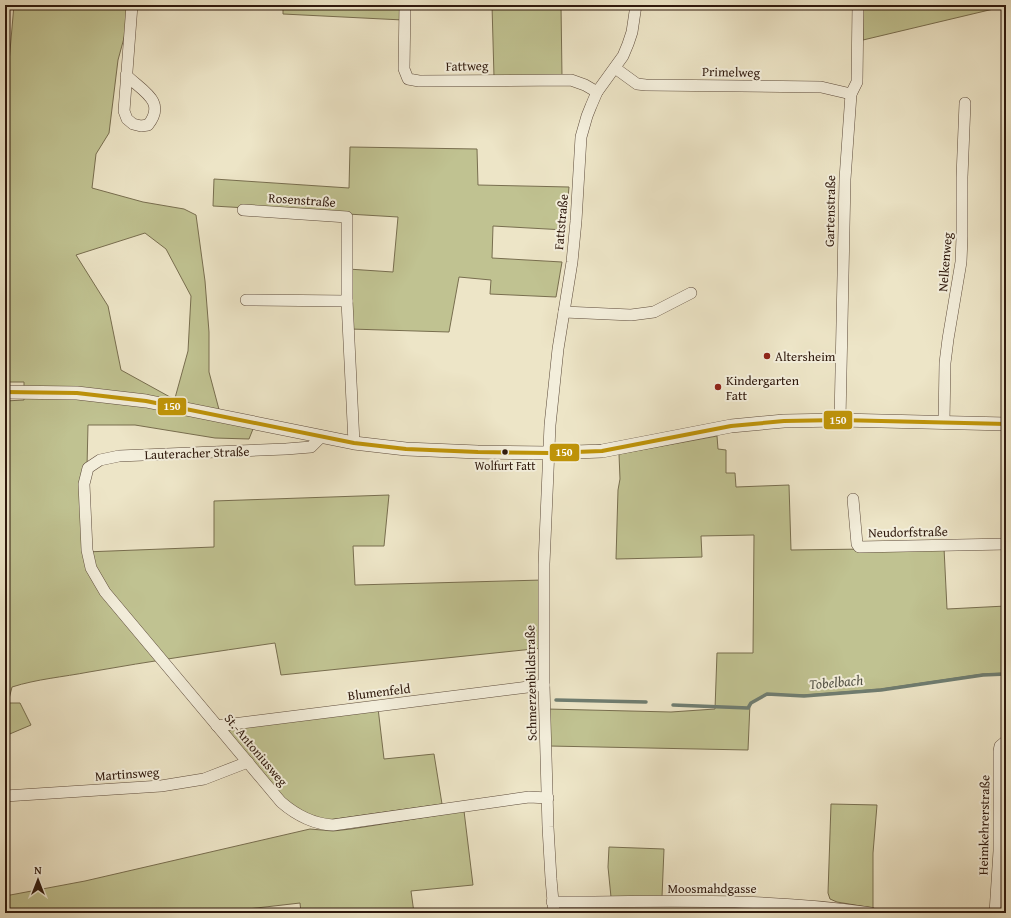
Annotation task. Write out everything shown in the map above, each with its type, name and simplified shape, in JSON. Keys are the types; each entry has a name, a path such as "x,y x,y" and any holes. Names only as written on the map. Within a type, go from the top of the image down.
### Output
{"street":[{"path":"126,75 132,5"},
{"name":"Fattweg","path":"405,5 404,70 408,79 419,81 571,80 585,85 597,92"},
{"name":"Fattstraße","path":"549,453 554,380 572,262 582,137 586,116 597,92 623,56 632,32 636,5"},
{"name":"Gartenstraße","path":"840,420 845,179 851,94 857,82 858,5"},
{"name":"Primelweg","path":"615,68 637,84 642,85 821,87 851,94"},
{"name":"Nelkenweg","path":"944,422 945,363 961,262 965,103"},
{"name":"Rosenstraße","path":"244,210 347,217 347,301 354,443"},
{"path":"564,312 631,315 654,312 691,293"},
{"path":"246,300 347,301"},
{"path":"5,392 77,393 146,401 354,443 406,449 478,452 549,453 602,451 732,426 784,421 840,420 1006,424"},
{"name":"Lauteracher Straße","path":"84,484 88,468 100,460 119,456 312,447 321,437"},
{"name":"Schmerzenbildstraße","path":"549,453 544,564 544,685 548,826 553,908"},
{"name":"St.-Antoniusweg","path":"84,484 86,550 91,568 105,592 281,802 289,809 300,816 322,825 332,825 529,797 548,798"},
{"name":"Neudorfstraße","path":"853,499 856,544 859,547 1006,544"},
{"name":"Blumenfeld","path":"217,726 544,685"},
{"name":"Heimkehrerstraße","path":"995,913 999,851 999,751 1000,746 1006,741"},
{"name":"Martinsweg","path":"5,796 161,786 204,779 248,762"},
{"name":"Moosmahdgasse","path":"553,908 772,903 871,913"}],"green space":[{"path":"14,5 133,5 118,60 109,133 96,154 92,188 143,202 184,209 196,215 205,281 209,332 209,372 221,417 255,424 249,439 215,438 135,425 88,425 85,552 214,547 214,501 389,495 384,546 353,546 355,585 543,580 543,648 281,675 275,643 136,664 40,680 12,687 8,703 20,703 31,725 5,736 5,401 24,400 24,382 5,382 5,108","holes":["145,233 166,249 191,296 188,351 175,398 170,397 121,370 108,306 76,255"]},
{"path":"283,5 403,5 403,20 283,14"},
{"path":"492,5 561,5 562,77 494,77"},
{"path":"863,5 1006,5 1006,6 863,40"},
{"path":"350,147 477,149 478,185 569,187 565,230 493,226 492,258 562,262 556,297 490,294 491,280 459,277 449,332 350,329 348,269 393,272 398,217 213,206 214,179 349,188"},
{"path":"717,436 718,449 726,450 726,473 735,473 736,487 789,485 791,550 944,548 947,609 1006,606 1006,673 983,674 881,689 804,695 767,694 750,703 748,750 549,746 547,709 671,712 715,709 717,653 753,653 754,535 701,536 702,557 616,559 618,490 620,479 619,454"},
{"path":"378,708 384,759 434,754 442,804 321,821 290,807 220,727"},
{"path":"831,804 877,805 873,853 873,908 837,902 830,899 828,893"},
{"path":"464,811 473,885 411,891 414,913 301,913 300,903 213,913 5,913 5,896 85,881 310,829 333,831 351,829"},
{"path":"609,847 664,849 662,897 611,897 608,867"}],"waterway":[{"name":"Tobelbach","path":"673,705 748,708 751,703 767,694 804,696 881,690 983,675 1006,674"},
{"path":"556,700 646,702"}],"transit line":[{"name":"150","path":"5,392 77,393 146,401 354,443 406,449 478,452 549,453 602,451 731,426 784,421 840,420 1006,424"}],"place":[{"name":"Altersheim","path":"767,356"},
{"name":"Kindergarten Fatt","path":"718,387"},
{"name":"Wolfurt Fatt","path":"505,452"}]}
